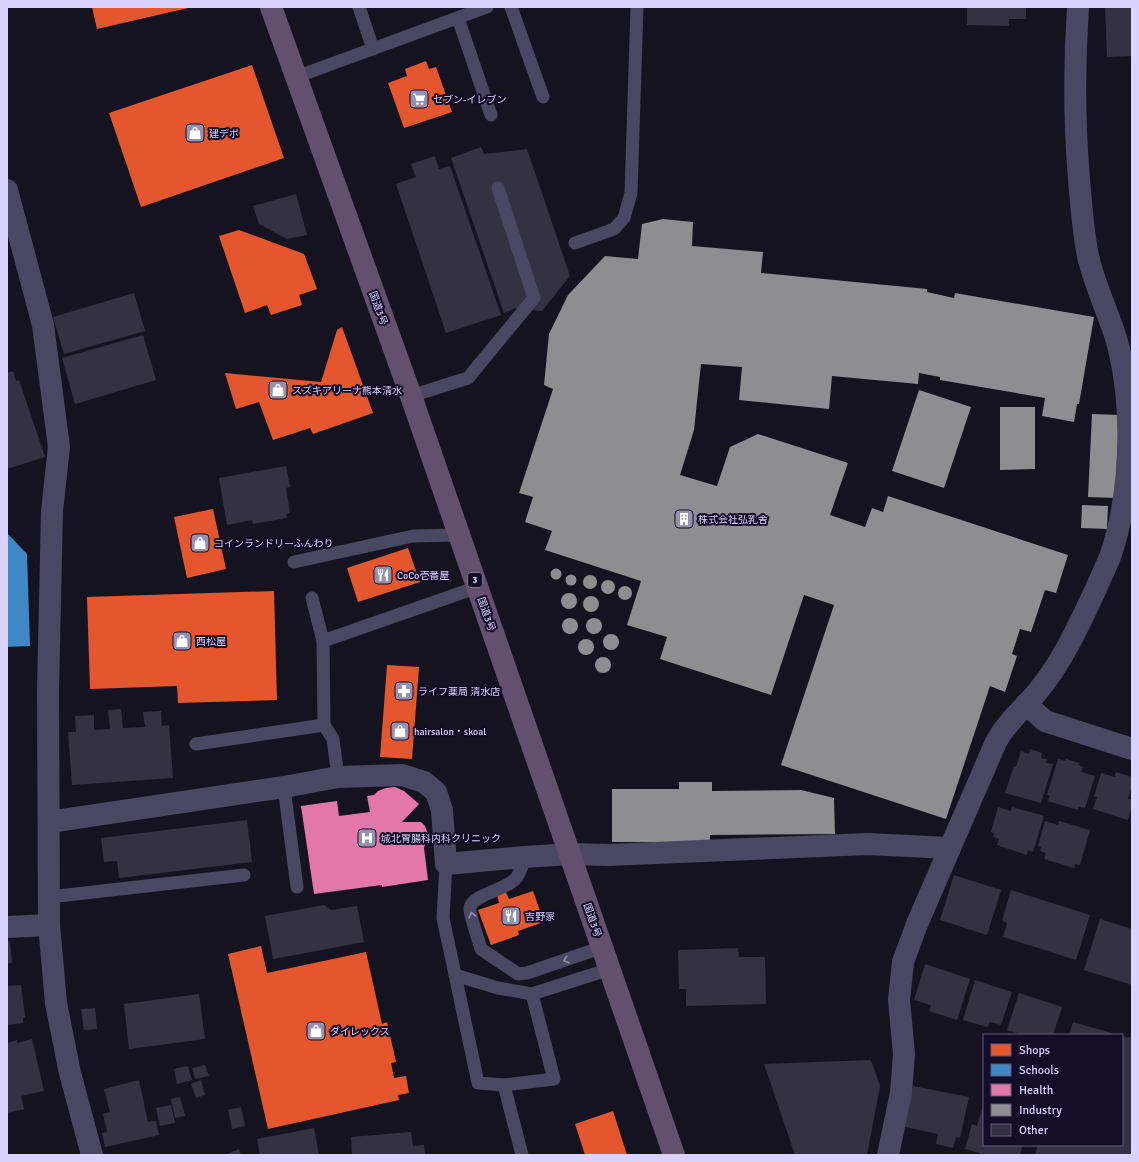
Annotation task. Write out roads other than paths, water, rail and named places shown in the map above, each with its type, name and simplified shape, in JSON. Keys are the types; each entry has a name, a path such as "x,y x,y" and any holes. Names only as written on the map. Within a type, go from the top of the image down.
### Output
{"highway":[{"name":"国道3号","path":"271,7 411,396 571,854 674,1155"}],"street":[{"path":"888,1155 901,1093 904,1054 899,1000 903,962 917,924 996,742 1004,727 1038,692 1058,665 1084,615 1106,564 1123,503 1128,474 1126,400 1119,349 1088,257 1081,210 1075,134 1074,66 1078,7"},
{"path":"8,201 43,325 59,447 52,511 48,690 49,925 56,1003 70,1073 92,1155"},
{"path":"1026,704 1045,720 1132,750"},
{"path":"49,822 284,787 338,777 402,775 424,782 436,792 442,810 446,864 571,854 608,855 867,844 950,848"},
{"path":"7,927 49,925"}],"lane":[{"path":"359,7 373,48"},
{"path":"296,77 487,7"},
{"path":"511,7 543,97"},
{"path":"575,243 614,228 624,218 631,193 637,7"},
{"path":"458,18 491,115"},
{"path":"411,396 468,378 534,298 498,188"},
{"path":"294,562 413,536 459,535"},
{"path":"323,641 478,588"},
{"path":"312,598 323,641 324,725 333,739 338,777"},
{"path":"196,744 324,725"},
{"path":"284,787 297,887"},
{"path":"525,857 516,877 493,893 478,897 472,902 470,910 481,950 518,974 527,973 602,947"},
{"path":"446,864 443,918 478,1083 504,1085 554,1080 532,994"},
{"path":"49,897 244,875"},
{"path":"455,975 498,988 532,994 610,969"},
{"path":"504,1085 522,1155"}],"place":[{"name":"セブン-イレブン","path":"419,99"},
{"name":"建デポ","path":"195,133"},
{"name":"スズキアリーナ熊本清水","path":"278,390"},
{"name":"株式会社弘乳舎","path":"684,519"},
{"name":"コインランドリーふんわり","path":"200,543"},
{"name":"CoCo壱番屋","path":"383,575"},
{"name":"西松屋","path":"182,641"},
{"name":"ライフ薬局 清水店","path":"404,691"},
{"name":"hairsalon・skoal","path":"400,731"},
{"name":"城北胃腸科内科クリニック","path":"367,838"},
{"name":"吉野家","path":"511,916"},
{"name":"ダイレックス","path":"316,1031"}]}
